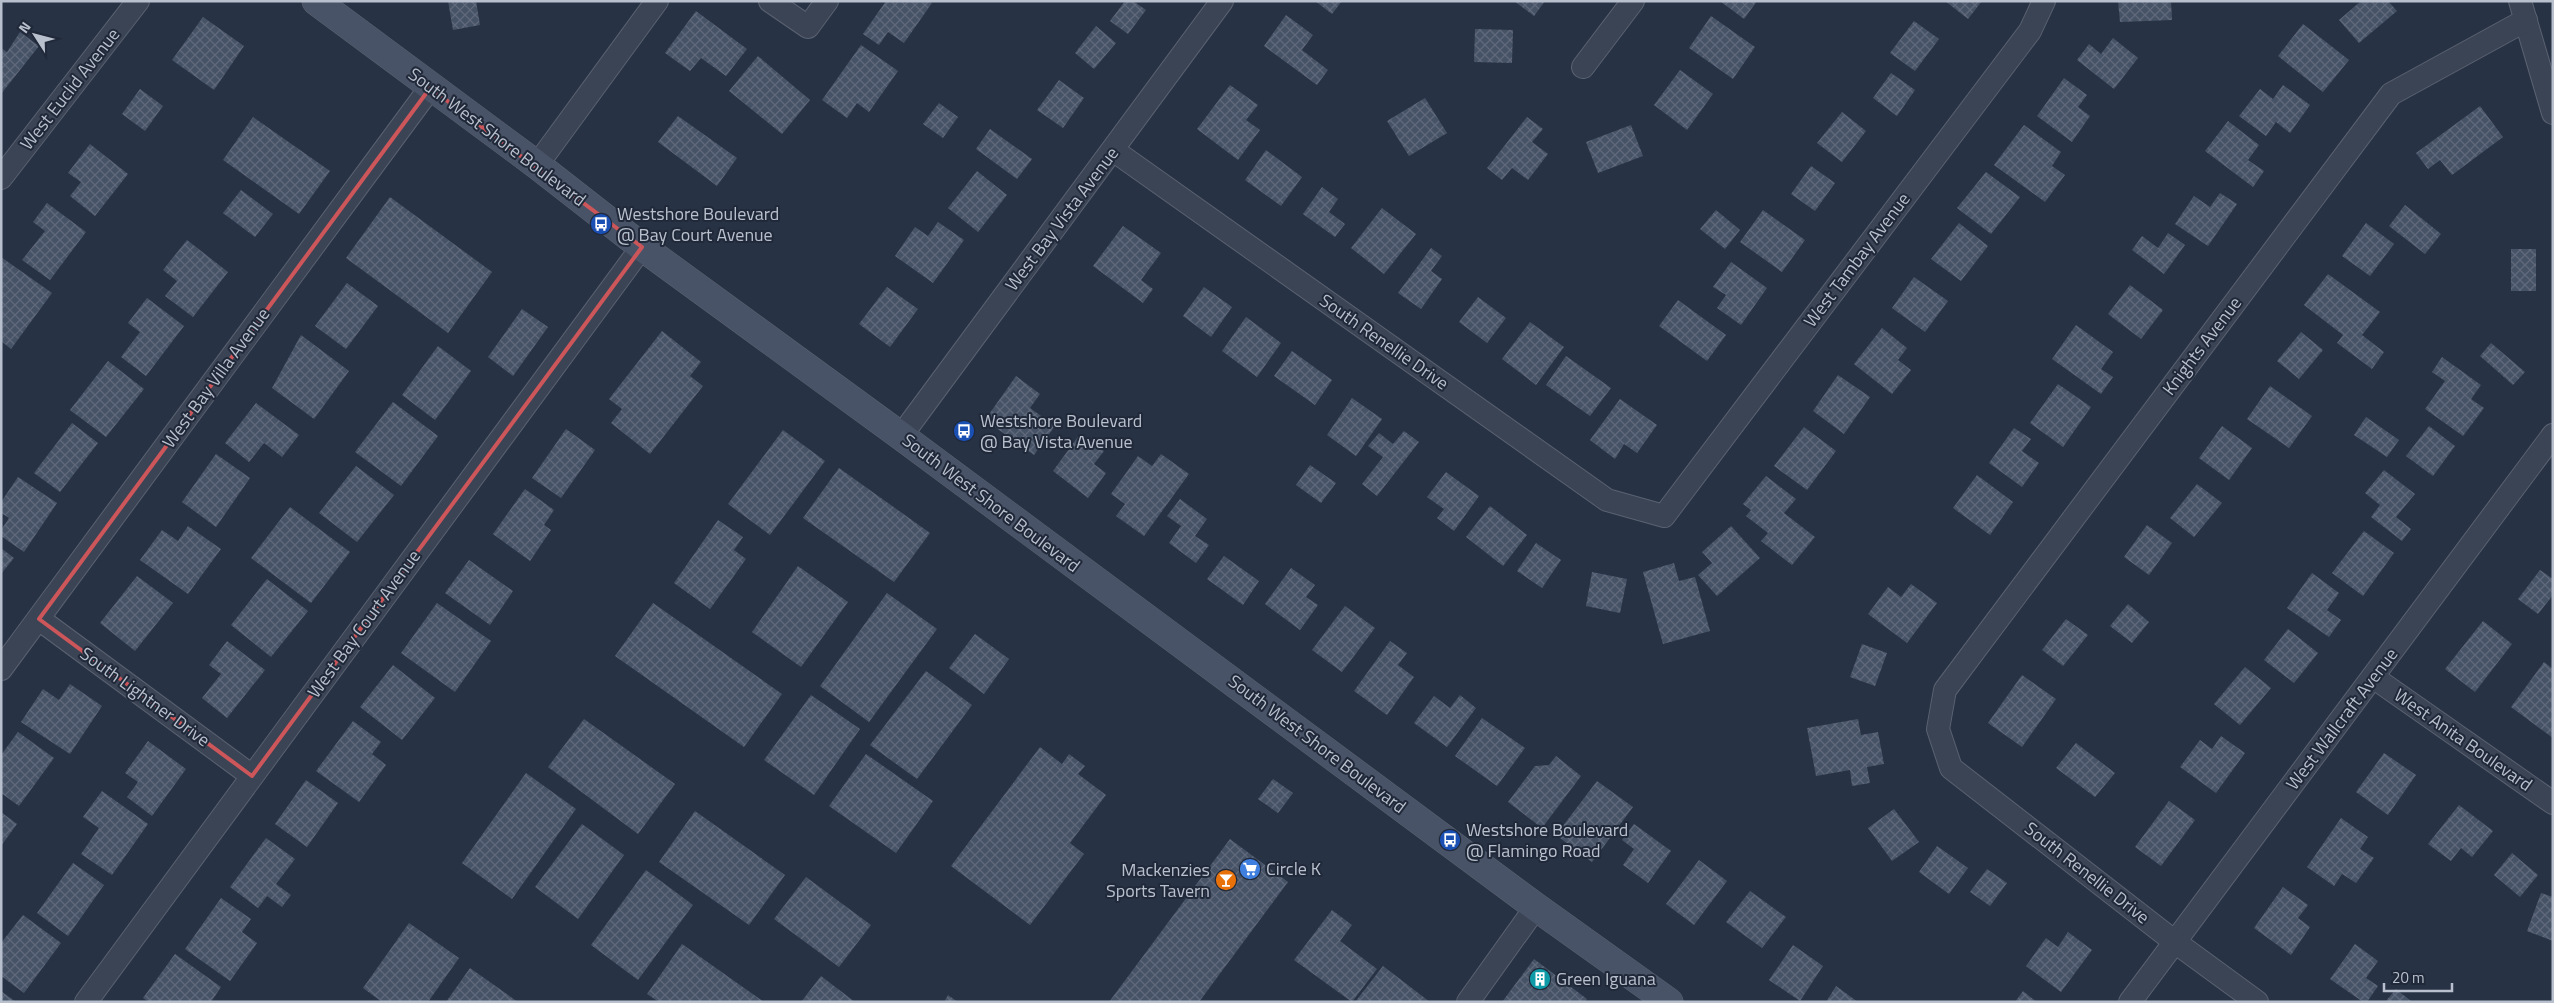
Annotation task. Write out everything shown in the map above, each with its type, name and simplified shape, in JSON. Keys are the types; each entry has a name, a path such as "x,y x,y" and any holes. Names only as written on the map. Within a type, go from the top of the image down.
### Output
{"street":[{"name":"West Euclid Avenue","path":"3,172 138,1"},
{"name":"South West Shore Boulevard","path":"316,1 430,88 537,165 642,247 901,436 1536,907 1669,1002"},
{"path":"537,165 657,1"},
{"path":"770,1 808,27 827,1"},
{"name":"West Bay Vista Avenue","path":"901,436 1222,1"},
{"path":"1583,67 1633,1"},
{"name":"West Tambay Avenue","path":"1664,516 2030,31 2044,1"},
{"path":"2523,11 2553,113"},
{"name":"Knights Avenue","path":"1938,729 1944,690 2391,94 2523,11"},
{"name":"West Bay Villa Avenue","path":"1,669 430,88"},
{"name":"South Renellie Drive","path":"1113,150 1607,500 1664,516"},
{"name":"West Bay Court Avenue","path":"86,1002 642,247"},
{"name":"West Wallcraft Avenue","path":"2130,1002 2553,435"},
{"name":"South Lightner Drive","path":"38,619 252,776"},
{"name":"West Anita Boulevard","path":"2373,677 2553,803"},
{"name":"South Renellie Drive","path":"1938,729 1950,768 2175,942 2257,1002"},
{"path":"1468,1002 1536,907"}],"highlighted area":[{"path":"430,88 642,247 252,776 39,619"}],"building":[{"path":"448,1 476,1 480,25 453,30"},
{"path":"886,1 929,1 932,3 904,43 888,32 879,45 863,34"},
{"path":"1125,1 1133,1 1146,10 1128,34 1110,21"},
{"path":"1315,1 1342,1 1332,14"},
{"path":"1514,1 1545,1 1534,16"},
{"path":"1720,1 1757,1 1744,19"},
{"path":"1945,1 1982,1 1968,19"},
{"path":"2118,1 2171,1 2172,20 2120,22"},
{"path":"2361,1 2388,1 2397,11 2359,43 2339,20"},
{"path":"696,11 747,49 726,76 701,58 690,71 665,53"},
{"path":"1286,15 1313,35 1302,50 1328,70 1317,85 1264,46"},
{"path":"1711,16 1755,47 1733,79 1689,48"},
{"path":"203,17 244,46 214,90 172,60"},
{"path":"1914,21 1939,39 1915,71 1890,53"},
{"path":"2303,24 2349,60 2323,92 2278,56"},
{"path":"1096,26 1116,43 1094,69 1075,53"},
{"path":"1475,29 1513,30 1512,63 1474,62"},
{"path":"20,32 39,46 1,94 1,48 7,52"},
{"path":"2113,38 2138,58 2114,89 2077,60 2089,44 2101,54"},
{"path":"861,45 898,71 869,112 857,103 847,118 822,100"},
{"path":"758,56 810,100 782,134 729,91"},
{"path":"1680,70 1713,94 1687,130 1654,105"},
{"path":"1891,73 1915,90 1897,116 1873,98"},
{"path":"2064,78 2087,95 2078,107 2090,116 2072,142 2037,116"},
{"path":"1059,80 1084,98 1063,128 1037,110"},
{"path":"1230,85 1258,105 1246,120 1260,130 1238,160 1197,129"},
{"path":"2283,85 2310,105 2290,133 2276,122 2266,136 2239,116 2260,89 2273,99"},
{"path":"140,89 163,106 145,131 122,114"},
{"path":"1425,98 1447,133 1409,156 1387,121"},
{"path":"939,103 958,117 943,138 923,124"},
{"path":"2480,106 2503,137 2452,175 2440,160 2428,169 2416,153"},
{"path":"1842,112 1866,131 1842,162 1817,143"},
{"path":"678,116 737,158 717,186 658,142"},
{"path":"253,117 330,171 299,214 223,160"},
{"path":"1527,117 1543,129 1532,142 1548,154 1528,180 1512,168 1502,180 1487,168"},
{"path":"2228,121 2259,145 2248,160 2264,171 2253,187 2205,151"},
{"path":"1631,125 1643,156 1598,173 1586,142"},
{"path":"2024,125 2061,152 2052,166 2065,175 2045,202 1994,165"},
{"path":"990,129 1032,159 1017,179 976,149"},
{"path":"90,144 128,174 95,216 70,196 81,182 68,173"},
{"path":"1266,150 1302,177 1281,206 1245,180"},
{"path":"1811,166 1835,183 1815,211 1791,194"},
{"path":"977,171 1007,195 978,232 948,208"},
{"path":"1986,172 2020,197 1991,234 1957,208"},
{"path":"1322,187 1338,199 1329,212 1345,224 1335,237 1303,214"},
{"path":"241,190 273,214 255,237 223,213"},
{"path":"2220,193 2237,204 2208,246 2175,224 2194,196 2210,207"},
{"path":"390,197 492,272 448,333 346,258"},
{"path":"47,203 86,232 50,280 22,260 45,231 33,222"},
{"path":"2405,205 2441,234 2425,254 2389,226"},
{"path":"1382,208 1416,234 1384,274 1351,248"},
{"path":"1716,210 1740,230 1725,249 1700,229"},
{"path":"1763,210 1805,240 1782,272 1740,242"},
{"path":"938,222 964,240 933,283 895,256 915,227 928,236"},
{"path":"1959,223 1988,246 1961,281 1931,259"},
{"path":"2366,223 2394,244 2370,276 2342,256"},
{"path":"1123,226 1161,253 1141,280 1153,289 1143,303 1093,266"},
{"path":"2168,233 2185,245 2164,274 2132,250 2142,236 2158,248"},
{"path":"187,240 228,272 193,317 165,296 177,281 163,270"},
{"path":"1431,248 1442,256 1431,271 1442,279 1421,309 1398,293"},
{"path":"2511,249 2536,249 2536,291 2511,291"},
{"path":"1,257 52,293 11,349 1,341"},
{"path":"1731,262 1767,288 1741,325 1717,308 1726,295 1713,287"},
{"path":"2328,274 2380,312 2362,335 2384,352 2372,369 2337,343 2343,335 2304,305"},
{"path":"1914,277 1948,301 1925,332 1892,308"},
{"path":"347,283 378,306 346,349 315,326"},
{"path":"2130,285 2163,310 2141,339 2108,314"},
{"path":"887,287 918,309 890,347 859,324"},
{"path":"1204,287 1232,307 1211,337 1183,316"},
{"path":"1478,297 1506,318 1487,343 1459,322"},
{"path":"147,298 184,326 146,376 121,357 140,332 128,323"},
{"path":"1678,300 1726,335 1707,361 1659,326"},
{"path":"522,309 548,327 513,376 488,357"},
{"path":"1246,317 1281,343 1257,377 1222,351"},
{"path":"1530,322 1564,347 1536,385 1502,359"},
{"path":"2076,325 2113,352 2101,369 2113,377 2101,394 2052,359"},
{"path":"1882,328 1907,348 1898,360 1911,370 1892,394 1854,364"},
{"path":"662,331 701,362 690,376 703,386 650,454 611,423 622,409 609,399"},
{"path":"2301,332 2323,350 2299,379 2277,361"},
{"path":"301,335 349,371 314,419 272,388"},
{"path":"2491,343 2525,372 2513,385 2480,356"},
{"path":"438,346 471,371 435,420 402,395"},
{"path":"1292,351 1332,380 1315,405 1274,376"},
{"path":"1566,356 1611,388 1590,416 1546,385"},
{"path":"2442,357 2481,385 2471,399 2484,408 2463,436 2425,409 2445,381 2432,372"},
{"path":"108,361 144,389 106,437 70,410"},
{"path":"1838,375 1870,397 1844,434 1813,411"},
{"path":"1016,376 1040,394 1030,408 1055,426 1034,455 985,420"},
{"path":"2058,384 2091,407 2063,447 2030,423"},
{"path":"2270,386 2312,416 2289,448 2247,419"},
{"path":"1352,398 1382,419 1356,456 1327,435"},
{"path":"1620,399 1657,425 1637,453 1624,444 1615,459 1590,440"},
{"path":"393,402 438,436 401,486 355,452"},
{"path":"256,403 299,435 282,457 264,443 249,462 225,443"},
{"path":"2366,417 2399,440 2387,457 2354,435"},
{"path":"72,423 98,443 60,492 34,473"},
{"path":"2222,426 2252,448 2229,480 2199,458"},
{"path":"2429,426 2455,446 2433,476 2406,456"},
{"path":"1804,427 1836,451 1807,490 1774,466"},
{"path":"2014,428 2031,439 2022,451 2039,463 2022,487 1989,463"},
{"path":"566,429 595,450 561,498 532,478"},
{"path":"783,430 825,461 770,535 728,504"},
{"path":"1404,431 1419,442 1377,496 1362,484 1383,457 1368,446 1379,433 1393,444"},
{"path":"1080,434 1104,451 1094,464 1106,473 1088,498 1053,471"},
{"path":"216,454 250,478 216,527 182,502"},
{"path":"1161,454 1189,474 1144,536 1116,516 1125,504 1111,494 1138,456 1152,466"},
{"path":"1310,465 1336,483 1321,503 1296,485"},
{"path":"356,466 394,495 357,542 319,513"},
{"path":"839,468 930,533 894,582 803,518"},
{"path":"2384,470 2415,494 2396,517 2411,529 2402,541 2371,517 2380,505 2365,493"},
{"path":"1446,472 1479,496 1454,531 1437,518 1444,509 1427,497"},
{"path":"1977,475 2013,502 1990,535 1953,508"},
{"path":"1766,476 1796,499 1784,513 1815,537 1792,565 1761,541 1768,533 1746,516 1751,510 1743,504"},
{"path":"18,477 57,503 24,552 1,536 1,530 9,518 1,513 1,502"},
{"path":"2197,484 2222,503 2194,537 2170,518"},
{"path":"525,489 554,510 544,525 551,530 530,561 493,534"},
{"path":"1180,499 1207,519 1195,536 1209,545 1196,563 1169,543 1181,526 1167,516"},
{"path":"1490,506 1527,535 1503,566 1466,537"},
{"path":"290,507 350,552 311,603 251,558"},
{"path":"718,520 743,537 734,550 746,559 710,609 674,583"},
{"path":"2147,525 2172,543 2149,575 2124,557"},
{"path":"188,526 221,549 188,594 140,560 162,530 178,541"},
{"path":"1731,526 1760,558 1717,596 1698,575 1712,563 1702,552"},
{"path":"2364,531 2394,553 2363,596 2332,573"},
{"path":"1536,543 1561,560 1542,588 1517,571"},
{"path":"1,548 14,558 1,574"},
{"path":"1224,556 1259,581 1243,605 1207,579"},
{"path":"469,560 513,591 490,625 445,593"},
{"path":"1674,563 1679,581 1695,577 1710,631 1663,644 1643,572"},
{"path":"798,566 848,602 801,667 752,632"},
{"path":"1291,568 1315,585 1306,597 1318,605 1300,630 1265,604"},
{"path":"2540,570 2553,579 2553,595 2538,614 2518,599"},
{"path":"1592,572 1627,579 1620,613 1586,606"},
{"path":"2312,573 2339,593 2327,610 2341,620 2329,637 2287,608"},
{"path":"137,576 173,603 135,651 100,623"},
{"path":"267,579 308,611 271,657 231,625"},
{"path":"1911,584 1937,603 1907,643 1868,614 1888,587 1901,597"},
{"path":"887,593 937,629 869,722 820,686"},
{"path":"437,603 491,641 455,692 401,653"},
{"path":"653,603 782,694 744,747 615,656"},
{"path":"2128,604 2149,622 2132,643 2110,626"},
{"path":"1345,606 1375,628 1342,672 1312,650"},
{"path":"2066,619 2088,635 2063,666 2042,650"},
{"path":"2483,621 2512,644 2475,692 2445,669"},
{"path":"2288,629 2318,653 2294,683 2264,660"},
{"path":"975,634 1009,659 984,694 949,668"},
{"path":"227,641 265,670 227,718 202,698 221,674 209,665"},
{"path":"1390,641 1407,653 1398,665 1414,677 1387,715 1354,691"},
{"path":"1862,644 1887,653 1875,686 1850,677"},
{"path":"2544,662 2553,669 2553,738 2511,707"},
{"path":"393,665 435,698 402,740 360,707"},
{"path":"2245,667 2271,688 2240,725 2214,704"},
{"path":"926,671 972,705 917,779 870,745"},
{"path":"2022,675 2056,699 2022,747 1988,723"},
{"path":"70,684 102,706 70,754 21,722 43,689 59,700"},
{"path":"811,695 860,729 814,795 764,760"},
{"path":"1460,695 1476,708 1447,747 1414,723 1434,696 1450,708"},
{"path":"1482,718 1525,748 1497,786 1455,756"},
{"path":"584,719 675,784 638,834 548,767"},
{"path":"1858,719 1861,735 1878,732 1884,764 1867,767 1870,783 1852,786 1850,770 1816,776 1807,728"},
{"path":"353,721 381,742 372,754 386,765 359,802 316,771"},
{"path":"18,732 54,758 19,806 1,793 1,755"},
{"path":"2221,736 2245,753 2216,793 2180,767 2200,740 2212,749"},
{"path":"148,741 186,769 152,816 127,797 138,782 125,773"},
{"path":"2076,743 2115,773 2095,797 2056,768"},
{"path":"1040,747 1062,764 1069,754 1085,766 1078,774 1106,795 1070,843 1084,854 1030,925 951,866"},
{"path":"2384,753 2416,775 2388,815 2356,792"},
{"path":"866,754 933,801 896,853 829,806"},
{"path":"1556,756 1581,776 1542,828 1508,802 1535,766 1549,765"},
{"path":"526,773 576,809 512,899 462,863"},
{"name":"Circle K","path":"1273,779 1293,793 1278,813 1258,799"},
{"path":"306,780 338,803 307,847 275,824"},
{"path":"1597,781 1633,807 1592,862 1556,835"},
{"path":"102,791 148,824 112,875 81,854 99,828 83,817"},
{"path":"2169,801 2195,820 2161,866 2135,847"},
{"path":"2459,805 2493,831 2472,857 2461,848 2451,861 2428,844"},
{"path":"1894,809 1919,842 1892,861 1868,828"},
{"path":"695,811 785,875 749,925 659,862"},
{"path":"1,812 17,824 1,846"},
{"path":"2341,818 2368,837 2360,849 2374,858 2356,883 2342,874 2334,886 2307,867"},
{"path":"582,824 624,855 578,919 535,887"},
{"path":"1634,824 1671,851 1648,883 1623,865 1634,849 1622,840"},
{"path":"266,838 295,859 276,884 291,895 282,907 267,896 258,908 230,887"},
{"path":"1230,839 1288,882 1199,1002 1109,1002"},
{"path":"1937,846 1968,868 1949,894 1919,872"},
{"path":"2512,853 2538,875 2520,897 2494,875"},
{"path":"1699,860 1727,881 1694,925 1666,904"},
{"path":"73,863 104,885 68,936 37,913"},
{"path":"1987,869 2007,883 1990,906 1970,892"},
{"path":"646,870 693,905 638,980 591,945"},
{"path":"806,877 871,925 839,967 774,919"},
{"path":"2283,887 2308,905 2298,918 2310,927 2291,955 2254,928"},
{"path":"1750,891 1786,917 1762,948 1726,922"},
{"path":"2541,893 2553,897 2553,941 2527,931"},
{"path":"221,898 251,919 242,932 257,943 230,981 185,949"},
{"path":"1332,910 1352,925 1340,941 1377,969 1352,1002 1294,960"},
{"path":"23,915 61,943 24,993 1,976 1,943"},
{"path":"409,923 459,958 428,1002 382,1002 363,988"},
{"path":"2068,932 2092,950 2061,992 2026,966 2046,938 2058,947"},
{"path":"682,944 764,1002 659,1002 647,994"},
{"path":"2355,944 2378,961 2366,978 2378,986 2367,1002 2363,1002 2330,979"},
{"path":"1793,945 1823,966 1800,1001 1769,980"},
{"path":"175,954 221,987 211,1002 149,1002 143,998"},
{"name":"Green Iguana","path":"1534,959 1587,999 1585,1002 1502,1002"},
{"path":"1383,966 1430,1002 1355,1002"},
{"path":"470,968 518,1002 446,1002"},
{"path":"821,976 855,1002 801,1002"},
{"path":"1836,986 1858,1002 1826,1002"},
{"path":"2396,989 2412,1002 2385,1002"},
{"path":"1,991 16,1002 1,1002"},
{"path":"2023,991 2037,1002 2015,1002"},
{"path":"948,995 958,1002 944,1002"}],"place":[{"name":"Westshore Boulevard @ Bay Court Avenue","path":"601,224"},
{"name":"Westshore Boulevard @ Bay Vista Avenue","path":"964,431"},
{"name":"Westshore Boulevard @ Flamingo Road","path":"1450,840"},
{"name":"Circle K","path":"1250,869"},
{"name":"Mackenzies Sports Tavern","path":"1226,880"},
{"name":"Green Iguana","path":"1540,979"}]}
